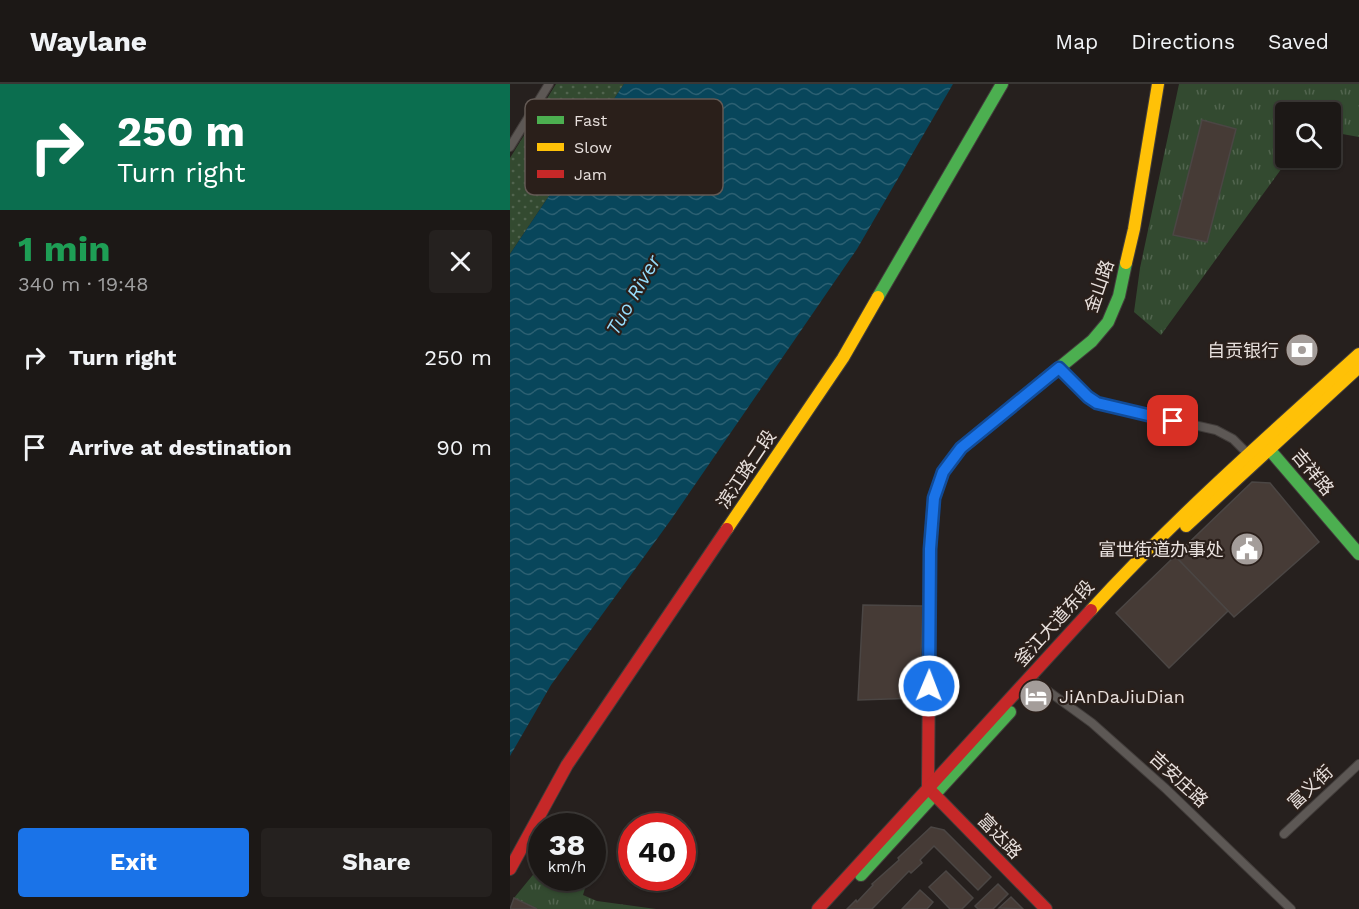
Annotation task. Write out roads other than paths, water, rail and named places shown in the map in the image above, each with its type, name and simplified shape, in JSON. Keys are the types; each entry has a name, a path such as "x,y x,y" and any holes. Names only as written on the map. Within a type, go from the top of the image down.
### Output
{"street":[{"path":"540,99 549,84"},
{"name":"滨江路二段","path":"510,869 567,765 843,358 1002,84"},
{"name":"金山路","path":"932,791 930,549 934,498 943,472 961,448 1092,341 1108,322 1119,296 1134,230 1158,84"},
{"path":"510,147 525,123"},
{"name":"釜江大道东段","path":"818,909 1037,683 1137,572 1359,354"},
{"name":"釜江大道东段","path":"829,909 1131,566 1248,454 1265,445 1359,367"},
{"path":"1059,368 1097,403 1216,430 1233,439 1248,454"},
{"name":"吉祥路","path":"1265,445 1359,554"},
{"name":"吉安庄路","path":"1037,683 1092,723 1165,788 1292,909"},
{"name":"富义街","path":"1284,834 1359,764"},
{"name":"富达路","path":"932,791 1046,909"}],"water":[{"name":"Tuo River","path":"624,84 953,84 857,249 670,521 551,685 510,756 510,254 550,195 723,195 723,99 614,99"}],"place":[{"name":"自贡银行","path":"1302,350"},
{"name":"富世街道办事处","path":"1247,549"},
{"name":"JiAnDaJiuDian","path":"1036,696"}]}
